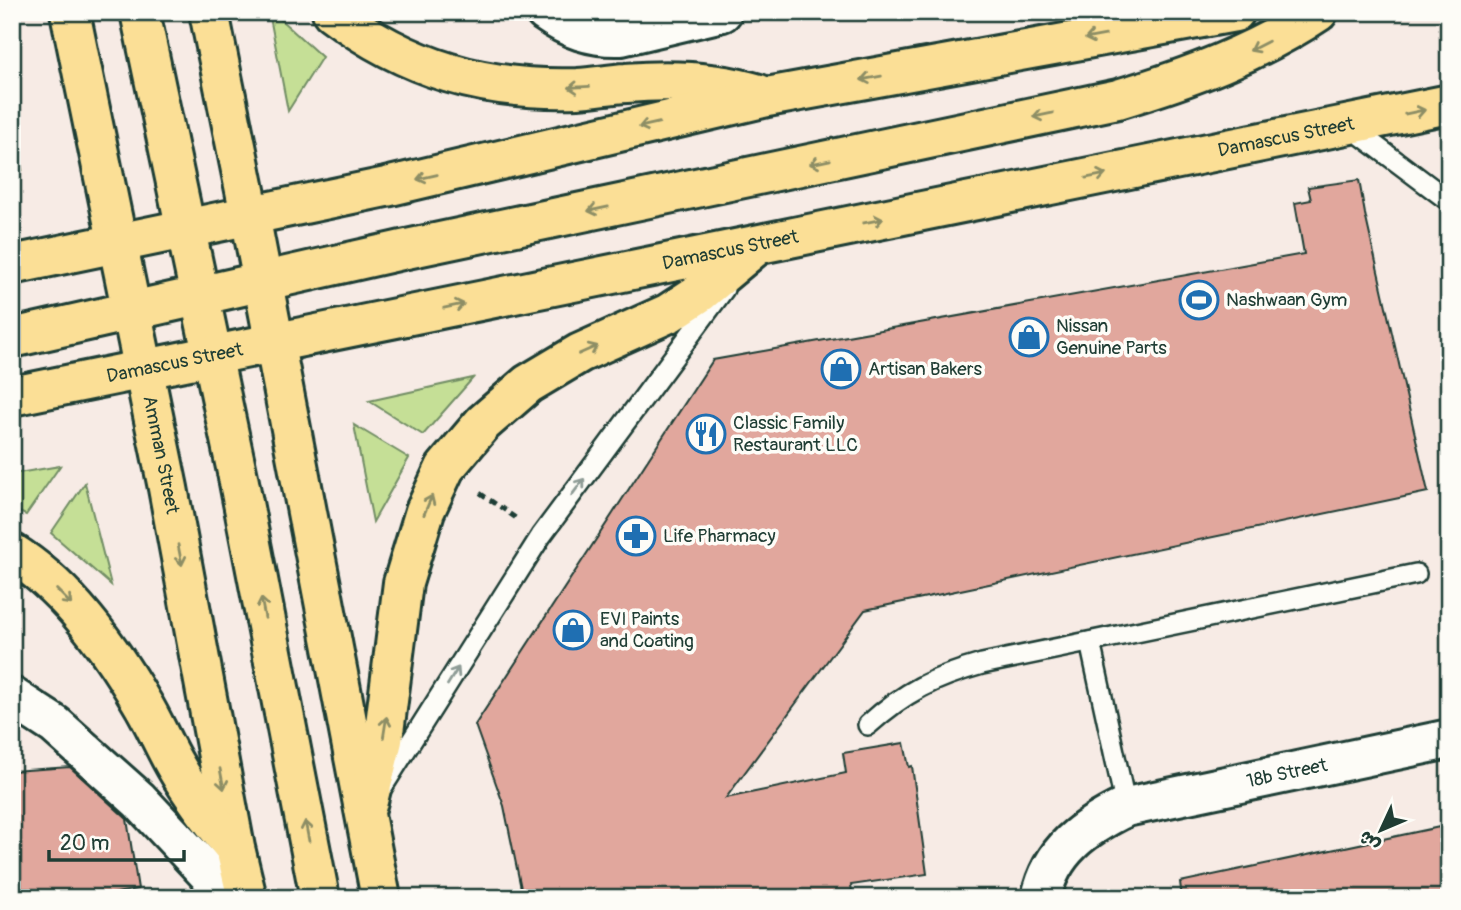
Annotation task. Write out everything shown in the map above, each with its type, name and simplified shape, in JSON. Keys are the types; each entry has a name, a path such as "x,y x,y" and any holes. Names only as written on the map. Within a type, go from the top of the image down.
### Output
{"main road":[{"name":"Amman Street","path":"70,12 144,369 235,848 247,898"},
{"path":"139,12 212,355 320,898"},
{"path":"209,12 381,898"},
{"path":"332,12 356,30 394,51 439,70 477,81 530,88 580,88 669,81 738,88 767,97"},
{"path":"12,265 386,187 767,97 1235,12"},
{"path":"12,338 263,281 1118,99 1189,76 1238,56 1318,12"},
{"name":"Damascus Street","path":"12,396 1449,104"},
{"path":"364,817 383,740 402,583 425,510 445,468 483,423 528,384 580,353 669,313 731,269 758,243"},
{"path":"12,553 61,594 96,634 142,703 194,797 235,848"}],"street":[{"path":"545,12 575,30 621,36 722,12"},
{"path":"12,697 55,725 138,800 231,898"},
{"name":"18b Street","path":"1041,898 1055,864 1072,841 1094,822 1126,807 1449,738"}],"lane":[{"path":"1349,126 1449,201"},
{"path":"364,817 541,536 758,243"},
{"path":"868,725 892,703 920,685 951,673 1416,574"},
{"path":"1090,642 1126,807"}],"path":[{"path":"445,468 541,536"}],"green space":[{"path":"269,12 322,57 288,111"},
{"path":"12,110 22,169 12,162"},
{"path":"473,378 423,435 369,401"},
{"path":"354,425 409,458 373,522"},
{"path":"60,466 26,515 12,509 12,474"},
{"path":"85,483 111,585 51,533"}],"building":[{"path":"1359,180 1428,492 865,610 726,798 846,773 843,753 904,743 909,767 912,766 927,874 851,885 853,898 523,898 504,806 475,725 713,360 1304,254 1295,203 1311,200 1308,187"},
{"path":"70,767 127,819 138,889 89,898 12,898 12,771"},
{"path":"1449,825 1449,898 1182,898 1180,882"}],"place":[{"name":"Nashwaan Gym","path":"1199,300"},
{"name":"Nissan Genuine Parts","path":"1029,337"},
{"name":"Artisan Bakers","path":"841,369"},
{"name":"Classic Family Restaurant LLC","path":"706,434"},
{"name":"Life Pharmacy","path":"636,536"},
{"name":"EVI Paints and Coating","path":"573,630"}]}
